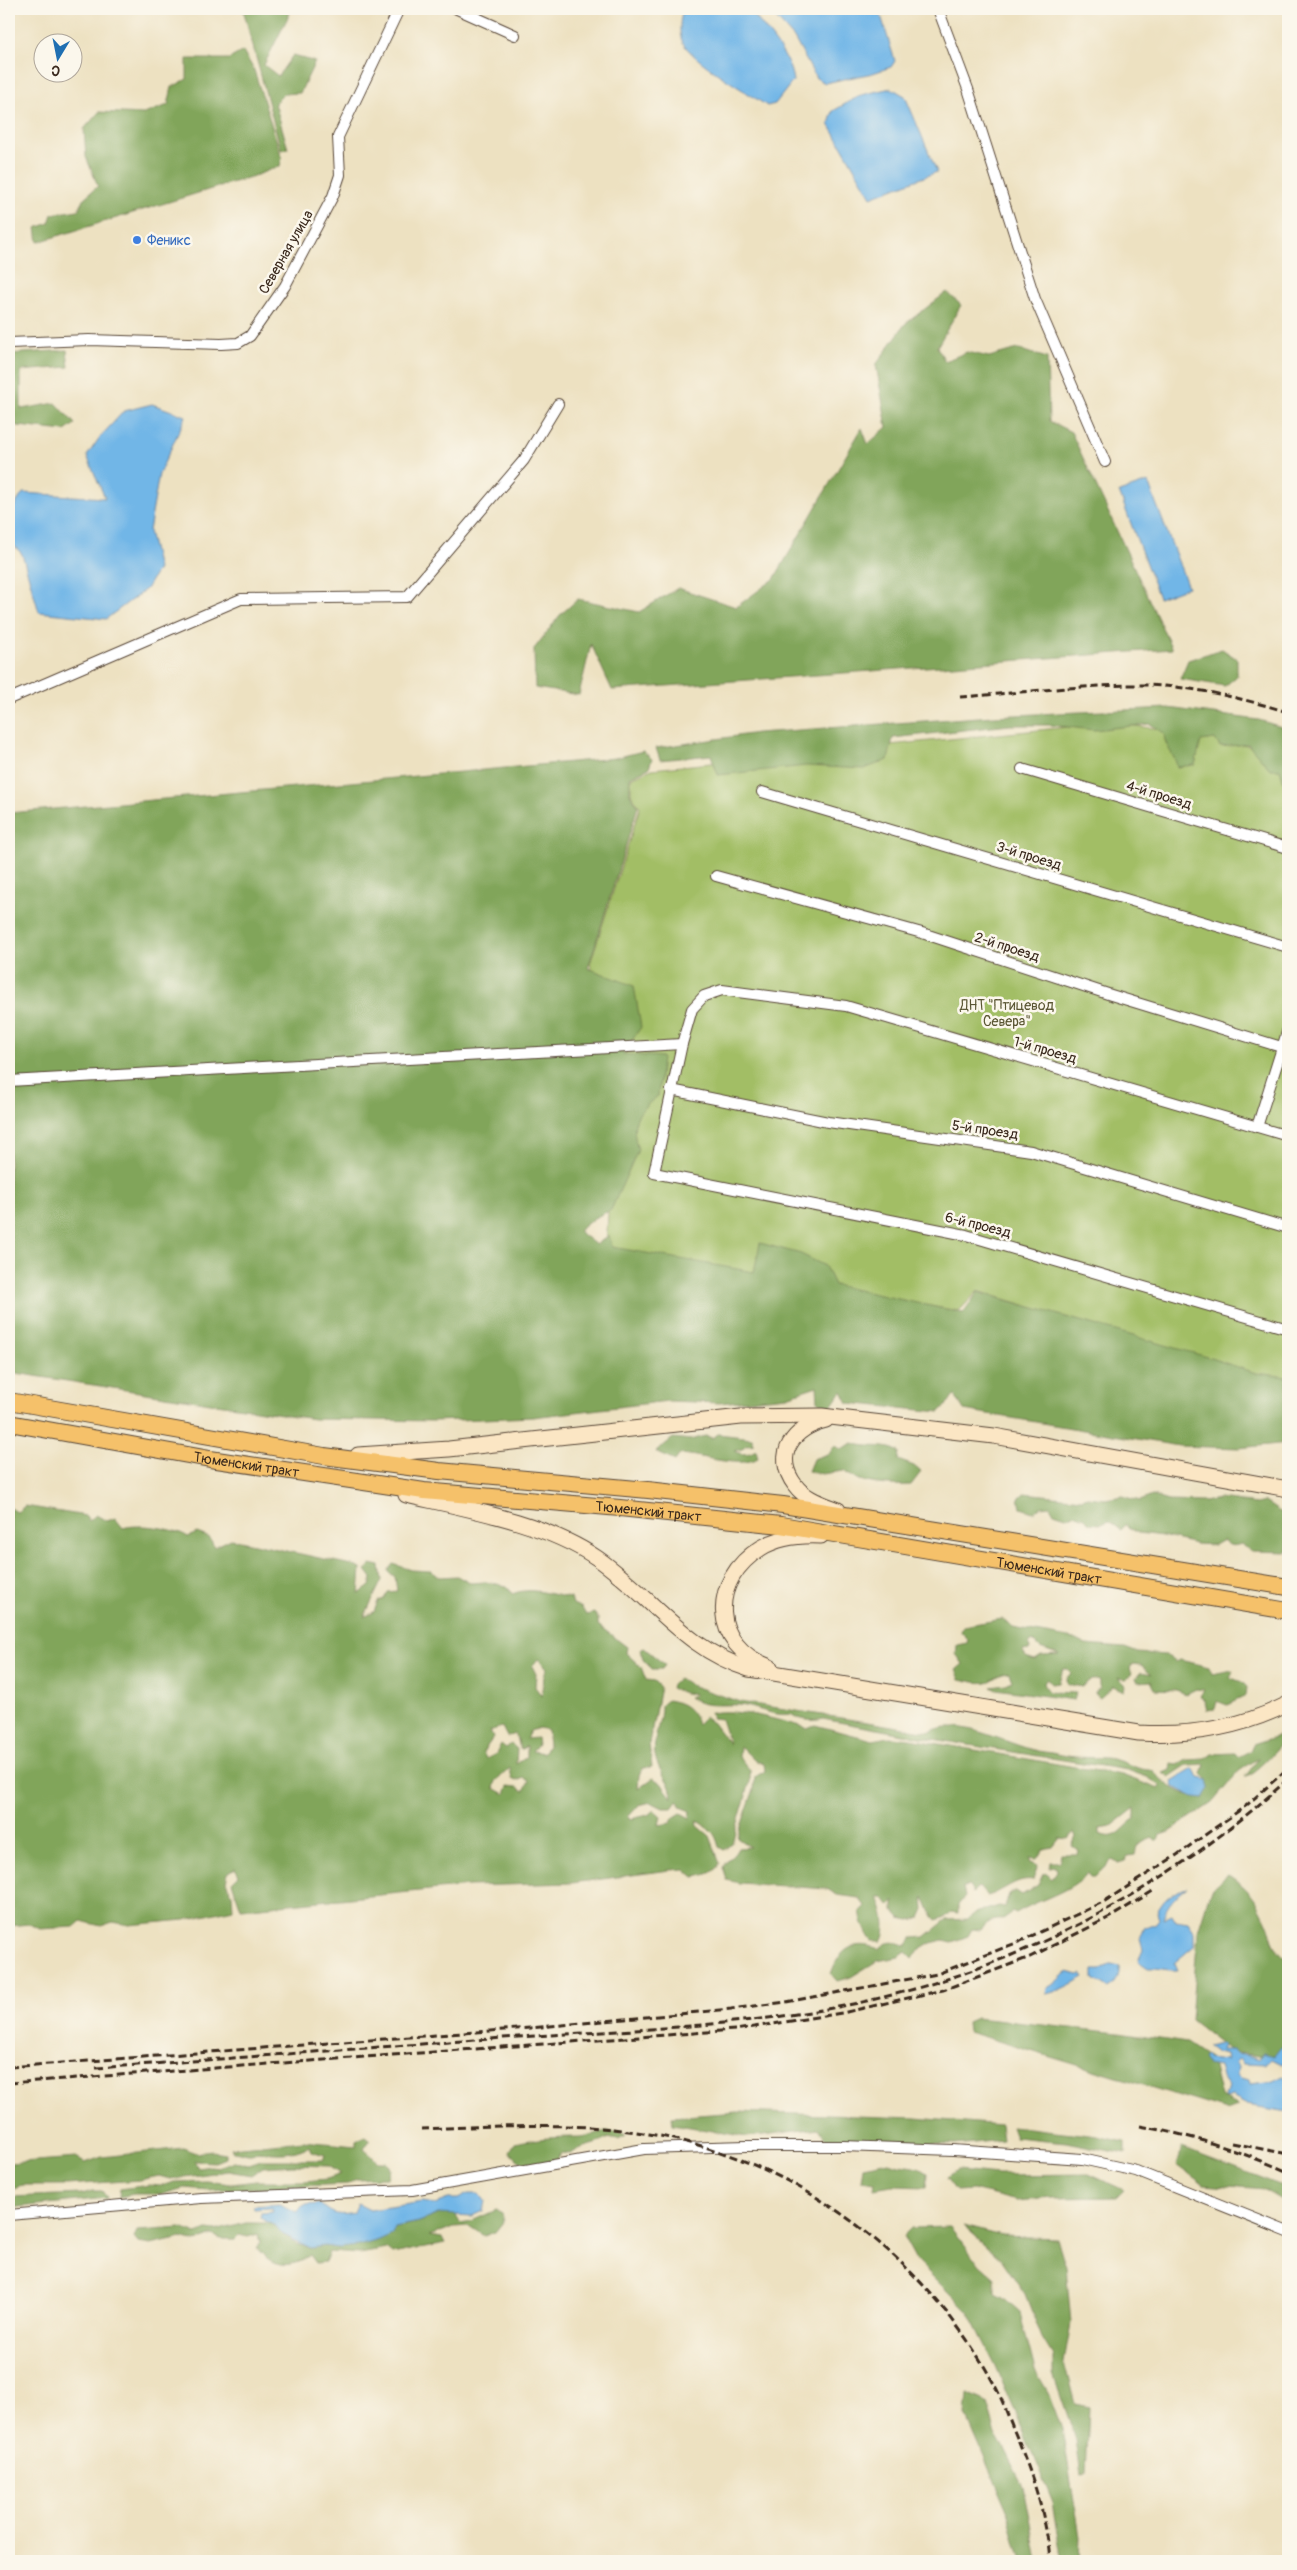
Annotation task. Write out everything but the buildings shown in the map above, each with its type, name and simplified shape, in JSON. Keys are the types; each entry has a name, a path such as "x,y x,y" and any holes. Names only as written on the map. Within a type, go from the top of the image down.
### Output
{"main road":[{"name":"Тюменский тракт","path":"9,1401 324,1456 439,1471 737,1499 850,1515 1288,1587"},
{"path":"324,1456 404,1454 741,1417 822,1416 1063,1447 1288,1489"},
{"path":"850,1515 805,1495 790,1477 786,1458 788,1446 803,1428 828,1420 857,1419"},
{"name":"Тюменский тракт","path":"9,1423 210,1459 336,1479 472,1496 781,1525 1288,1611"},
{"path":"336,1479 475,1511 558,1538 597,1559 705,1651 731,1664 749,1669 1100,1729 1154,1734 1186,1734 1235,1726 1288,1704"},
{"path":"807,1679 760,1663 749,1657 734,1643 724,1620 724,1598 738,1569 760,1549 772,1542 789,1537 847,1536"}],"street":[{"name":"Северная улица","path":"9,343 89,340 221,344 238,343 250,336 285,286 333,196 340,175 338,137 400,9"},
{"path":"457,9 515,35"},
{"path":"938,9 968,88 1035,299 1105,462"},
{"path":"9,699 241,599 407,597 524,460 558,404"},
{"name":"4-й проезд","path":"1022,769 1288,848"},
{"name":"3-й проезд","path":"762,792 1288,947"},
{"name":"2-й проезд","path":"716,876 922,933 1111,995 1286,1048"},
{"name":"1-й проезд","path":"682,1044 692,1010 704,996 722,990 846,1006 1288,1136"},
{"path":"1257,1126 1286,1048 1288,1029"},
{"path":"9,1081 682,1044 672,1090"},
{"name":"6-й проезд","path":"672,1090 654,1173 966,1235 1288,1329"},
{"name":"5-й проезд","path":"672,1090 828,1122 1031,1151 1288,1228"},
{"path":"9,2214 201,2198 412,2190 644,2149 737,2146 843,2146 982,2151 1082,2158 1136,2171 1288,2232"}],"green space":[{"path":"243,9 292,9 264,65 278,76 293,55 315,62 300,93 283,94 275,103 288,149 281,150"},
{"path":"243,51 254,70 282,158 280,166 257,175 38,242 36,228 49,223 52,214 78,210 84,198 98,186 86,157 84,129 99,112 144,114 168,105 172,87 187,79 187,59 229,59"},
{"path":"947,292 961,305 937,347 945,361 967,352 989,357 1017,349 1047,358 1049,421 1071,432 1172,649 612,690 591,644 579,695 535,688 534,649 560,615 578,599 639,612 678,588 736,607 774,579 862,428 868,444 887,427 876,365 905,324"},
{"path":"67,350 69,367 21,371 21,409 56,403 75,424 65,431 9,425 9,354"},
{"path":"1222,649 1237,659 1237,676 1225,686 1180,679 1188,660"},
{"path":"1168,708 1259,720 1288,729 1288,776 1284,783 1280,769 1270,769 1248,744 1220,747 1215,739 1201,741 1195,765 1177,767 1164,738 1164,733 1150,724 1094,730 1050,725 1010,725 893,738 888,760 864,769 806,766 718,775 711,755 660,760 656,748 757,733 993,716"},
{"name":"ДНТ \"Птицевод Севера\"","path":"1108,723 1224,736 1288,762 1288,1385 978,1291 959,1311 606,1251 616,1062 590,964 640,807 631,794 631,778 652,769"},
{"path":"643,751 652,759 649,768 630,777 630,794 638,806 588,968 634,986 641,1027 623,1054 662,1057 658,1096 639,1113 636,1119 635,1133 638,1150 611,1210 594,1218 578,1231 596,1245 609,1235 612,1247 754,1272 760,1243 801,1254 825,1266 834,1285 963,1313 978,1292 1204,1356 1256,1373 1288,1377 1288,1443 1239,1448 1179,1446 964,1410 955,1395 940,1412 848,1403 842,1391 831,1406 818,1402 817,1386 787,1396 720,1403 668,1401 533,1417 433,1421 314,1419 9,1372 9,813 615,758"},
{"path":"718,1434 752,1438 754,1444 746,1445 742,1449 734,1451 745,1454 756,1450 758,1458 750,1461 731,1462 680,1454 675,1461 656,1452 673,1438 691,1440 705,1436 713,1438"},
{"path":"853,1443 894,1449 899,1452 898,1460 914,1466 921,1472 911,1485 894,1485 867,1482 850,1476 844,1471 822,1474 808,1471 813,1459 830,1453 834,1446 841,1449"},
{"path":"1024,1493 1082,1499 1088,1497 1105,1499 1123,1496 1140,1501 1152,1496 1169,1501 1204,1502 1219,1499 1257,1504 1265,1502 1280,1512 1288,1513 1288,1552 1251,1551 1241,1544 1231,1545 1223,1540 1214,1545 1195,1544 1162,1536 1138,1533 1128,1528 1126,1524 1121,1530 1109,1521 1100,1524 1089,1523 1085,1518 1074,1514 1066,1517 1054,1513 1050,1506 1040,1507 1033,1512 1021,1508 1019,1498"},
{"path":"25,1506 86,1516 89,1521 96,1515 107,1521 115,1518 123,1528 138,1526 157,1527 175,1531 188,1537 197,1533 210,1538 214,1547 231,1539 352,1565 361,1569 359,1594 370,1586 372,1578 366,1570 371,1564 380,1566 382,1580 364,1617 374,1612 378,1601 384,1599 388,1592 397,1591 395,1577 388,1571 393,1564 412,1570 431,1571 440,1577 457,1576 470,1583 486,1582 507,1586 512,1594 534,1591 571,1598 573,1604 582,1608 586,1615 594,1613 598,1618 598,1625 627,1647 626,1653 641,1667 646,1680 654,1681 660,1687 649,1744 652,1767 643,1768 639,1775 638,1789 653,1778 661,1783 672,1798 670,1787 659,1767 654,1749 661,1705 667,1700 686,1707 697,1724 704,1717 713,1723 729,1744 721,1719 712,1718 710,1713 746,1713 807,1728 815,1725 873,1740 889,1737 910,1739 1122,1775 1159,1789 1161,1786 1147,1777 1127,1770 937,1740 823,1719 806,1720 791,1714 771,1713 745,1706 700,1703 689,1697 695,1696 694,1694 684,1693 671,1688 672,1684 679,1678 690,1685 740,1702 930,1732 942,1728 956,1727 987,1734 1032,1750 1070,1756 1117,1760 1142,1769 1153,1770 1163,1781 1175,1789 1189,1795 1204,1798 1208,1780 1202,1774 1205,1764 1187,1765 1169,1777 1163,1773 1170,1770 1171,1764 1178,1765 1187,1760 1205,1759 1212,1754 1235,1753 1238,1757 1250,1751 1253,1744 1281,1735 1285,1736 1285,1729 1288,1726 1288,1739 1283,1741 1266,1761 1250,1774 1245,1777 1259,1758 1239,1771 1212,1803 1169,1832 1160,1835 1157,1841 1152,1837 1137,1846 1135,1855 1128,1856 1125,1861 1118,1863 1112,1860 1095,1877 1090,1877 1088,1873 1063,1891 1016,1913 1012,1911 1004,1920 990,1922 980,1930 972,1929 968,1936 952,1942 944,1940 931,1943 918,1951 913,1959 906,1952 899,1957 877,1961 851,1977 837,1981 831,1974 834,1966 843,1953 854,1946 862,1945 879,1949 885,1944 892,1942 906,1946 912,1938 925,1937 946,1920 968,1919 975,1913 999,1906 1005,1907 1009,1894 1016,1891 1022,1895 1038,1885 1043,1874 1047,1873 1052,1878 1057,1871 1056,1867 1050,1868 1051,1862 1059,1862 1061,1854 1078,1854 1079,1850 1072,1846 1076,1837 1074,1832 1068,1839 1060,1838 1053,1847 1043,1849 1037,1859 1029,1858 1031,1862 1038,1865 1033,1880 1015,1883 987,1896 979,1887 973,1893 969,1886 963,1887 965,1897 958,1905 958,1913 951,1912 946,1917 936,1920 923,1897 924,1909 920,1918 910,1920 900,1918 894,1911 894,1901 890,1906 883,1897 878,1897 885,1931 881,1941 872,1941 863,1923 860,1911 865,1906 859,1898 837,1895 827,1889 739,1883 727,1880 723,1868 726,1862 738,1848 750,1847 737,1838 754,1789 755,1777 765,1771 764,1764 754,1760 740,1746 739,1757 750,1770 750,1782 732,1843 724,1850 719,1847 716,1837 711,1831 697,1821 698,1826 710,1836 720,1863 712,1872 702,1876 694,1877 685,1869 670,1870 572,1883 469,1886 241,1909 232,1882 239,1875 235,1868 228,1873 226,1882 232,1894 233,1909 185,1920 129,1925 113,1922 101,1926 81,1921 74,1927 40,1929 29,1924 9,1926 9,1507 17,1512","holes":["538,1659 547,1668 544,1676 542,1696 535,1687 536,1674 532,1666","502,1727 507,1737 514,1734 518,1740 520,1750 527,1746 527,1757 516,1764 517,1749 511,1744 506,1748 501,1744 496,1754 486,1759 483,1752 493,1738 490,1731","539,1728 547,1730 549,1744 543,1753 532,1751 538,1744 537,1738 526,1739 530,1731","510,1768 512,1779 516,1781 524,1778 529,1781 524,1791 518,1787 508,1786 505,1794 494,1788 496,1781","678,1800 681,1807 691,1811 690,1818 681,1813 673,1818 671,1823 659,1825 661,1816 654,1810 648,1815 631,1819 628,1817 639,1805 651,1802 663,1808 672,1808","1135,1808 1135,1819 1119,1833 1106,1836 1100,1834 1100,1828 1112,1826"]},
{"path":"1002,1619 1013,1628 1074,1639 1086,1645 1125,1648 1138,1653 1166,1655 1176,1662 1180,1660 1209,1667 1212,1674 1233,1670 1231,1678 1242,1682 1247,1687 1246,1696 1227,1705 1217,1701 1215,1709 1207,1710 1205,1701 1200,1696 1204,1690 1196,1689 1186,1694 1176,1690 1155,1689 1151,1681 1138,1682 1136,1678 1141,1672 1152,1674 1141,1665 1132,1664 1130,1669 1132,1674 1125,1679 1118,1678 1125,1685 1124,1691 1113,1686 1100,1698 1094,1693 1100,1688 1100,1681 1090,1681 1082,1687 1067,1684 1066,1679 1071,1673 1068,1669 1063,1669 1059,1683 1051,1684 1047,1679 1043,1684 1048,1692 1076,1693 1074,1700 996,1689 991,1686 1006,1684 1012,1681 1009,1673 986,1682 960,1679 956,1670 963,1664 956,1654 957,1645 967,1643 968,1639 961,1632 963,1626","holes":["1033,1641 1040,1648 1060,1655 1041,1656 1035,1660 1026,1657 1022,1651 1030,1650 1029,1644"]},
{"path":"643,1647 665,1665 662,1669 652,1669 644,1661 640,1650"},
{"path":"1228,1875 1245,1888 1261,1909 1277,1949 1288,1960 1288,2056 1266,2057 1232,2052 1191,2020 1198,1931 1211,1889"},
{"path":"976,2018 1119,2033 1187,2043 1212,2060 1221,2097 1239,2106 1226,2110 968,2032 967,2022"},
{"path":"737,2112 916,2118 1001,2125 1003,2140 955,2145 826,2139 819,2128 747,2137 673,2124 672,2117"},
{"path":"1011,2126 1098,2136 1125,2142 1125,2154 1066,2142 1015,2137"},
{"path":"606,2131 618,2132 626,2136 618,2140 608,2138 571,2154 560,2153 555,2161 535,2164 520,2161 510,2151 515,2143 547,2138 582,2137"},
{"path":"365,2136 370,2140 364,2149 378,2162 386,2162 390,2168 387,2178 356,2179 348,2184 208,2190 184,2188 163,2194 134,2194 119,2197 120,2189 150,2185 161,2186 174,2182 207,2181 231,2184 256,2181 305,2181 327,2179 341,2174 329,2166 293,2165 263,2167 251,2175 228,2171 170,2179 159,2176 140,2180 67,2185 23,2185 9,2190 9,2163 76,2158 85,2163 102,2157 183,2148 197,2153 212,2151 225,2153 225,2158 215,2162 194,2161 198,2168 220,2167 234,2162 249,2164 261,2160 323,2160 325,2155 311,2151 309,2146 290,2152 258,2151 251,2154 233,2151 231,2148 303,2141 356,2146 356,2140"},
{"path":"1182,2148 1288,2188 1288,2203 1264,2189 1203,2184 1177,2165"},
{"path":"889,2162 919,2168 928,2173 927,2187 892,2186 874,2189 875,2182 861,2180 863,2167"},
{"path":"958,2171 998,2175 1089,2174 1124,2190 1117,2197 1052,2198 1017,2201 973,2190 956,2191 946,2178"},
{"path":"102,2191 107,2198 9,2208 9,2197 82,2194"},
{"path":"496,2210 502,2215 503,2222 495,2232 484,2236 469,2226 454,2227 429,2236 442,2238 445,2243 393,2254 387,2249 360,2254 329,2252 325,2262 316,2263 310,2255 296,2263 275,2263 257,2248 260,2243 258,2234 248,2237 239,2235 235,2239 221,2239 212,2235 196,2242 181,2238 151,2245 138,2243 134,2238 137,2231 181,2228 196,2234 246,2223 267,2223 276,2225 282,2234 297,2243 311,2248 324,2246 339,2248 395,2227 419,2222 438,2214 455,2214 460,2223 472,2221"},
{"path":"964,2226 1002,2236 1057,2238 1066,2267 1071,2323 1064,2363 1075,2405 1089,2408 1086,2474 1081,2476 1076,2440 1053,2373 1053,2356 1042,2338 1025,2294 1002,2260"},
{"path":"950,2227 980,2265 995,2278 995,2294 1003,2298 1020,2313 1035,2370 1048,2392 1062,2429 1080,2536 1079,2561 1063,2561 1053,2503 996,2366 969,2313 916,2260 903,2236 911,2228"},
{"path":"968,2394 987,2403 995,2431 1023,2486 1037,2561 1022,2561 1010,2518 966,2415"}],"water":[{"path":"683,9 749,9 776,43 791,71 793,81 775,104 767,106 722,77 689,51 680,35 680,21"},
{"path":"768,9 879,9 895,61 891,67 873,73 825,83 816,78 794,38"},
{"path":"891,88 905,96 937,172 871,197 829,124 833,111 861,95"},
{"path":"152,404 186,416 159,474 149,531 158,569 146,589 106,619 39,612 22,554 11,542 9,514 23,493 105,498 87,456 100,437 124,411"},
{"path":"1148,482 1188,587 1159,598 1119,492"},
{"path":"1193,1768 1199,1778 1208,1780 1210,1788 1204,1798 1194,1797 1174,1787 1172,1781"},
{"path":"1187,1887 1172,1901 1163,1918 1172,1914 1176,1921 1188,1923 1194,1932 1194,1946 1174,1963 1177,1970 1148,1968 1138,1961 1143,1950 1140,1939 1145,1927 1156,1923 1159,1918 1157,1912 1166,1899"},
{"path":"1112,1964 1119,1966 1119,1972 1116,1982 1108,1988 1094,1979 1094,1969 1101,1969"},
{"path":"1069,1972 1078,1975 1082,1974 1084,1977 1046,1994 1047,1988"},
{"path":"1220,2043 1223,2045 1221,2050 1233,2050 1237,2054 1258,2059 1263,2053 1274,2056 1281,2047 1288,2048 1288,2060 1282,2064 1272,2059 1265,2064 1243,2063 1239,2059 1235,2062 1238,2066 1237,2075 1240,2078 1249,2080 1250,2084 1274,2081 1284,2076 1288,2078 1288,2112 1247,2105 1232,2097 1226,2099 1224,2095 1227,2094 1229,2087 1222,2077 1219,2067 1207,2065 1203,2058 1206,2056 1207,2059 1226,2061 1225,2055 1216,2053 1207,2046"},
{"path":"468,2194 480,2194 485,2201 483,2211 472,2216 438,2214 419,2222 395,2227 392,2234 379,2240 358,2246 339,2248 324,2246 311,2248 282,2234 276,2226 260,2218 261,2213 273,2212 272,2208 254,2209 253,2206 280,2204 297,2212 305,2205 320,2204 336,2214 344,2214 354,2213 358,2204 370,2210 422,2202 435,2204 448,2199 458,2199"}],"railway":[{"path":"960,697 1094,686 1139,685 1177,687 1215,693 1288,712"},
{"path":"9,2067 530,2028 731,2009 786,2002 937,1974 1021,1941 1105,1901 1177,1855 1247,1805 1288,1768"},
{"path":"96,2068 719,2023 798,2014 900,1993 962,1974 1021,1951 1079,1924 1135,1893 1189,1859 1240,1821 1288,1779"},
{"path":"9,2083 735,2030 842,2013 943,1990 1030,1957 1114,1915 1153,1891"},
{"path":"421,2129 564,2126 592,2127 649,2134 702,2146 754,2165 803,2189 849,2219 891,2254 930,2293 964,2336 993,2382 1005,2407 1033,2480 1046,2528 1050,2561"},
{"path":"1140,2126 1216,2144 1288,2172"},
{"path":"1232,2143 1288,2154"}],"place":[{"name":"Феникс","path":"137,240"}]}
